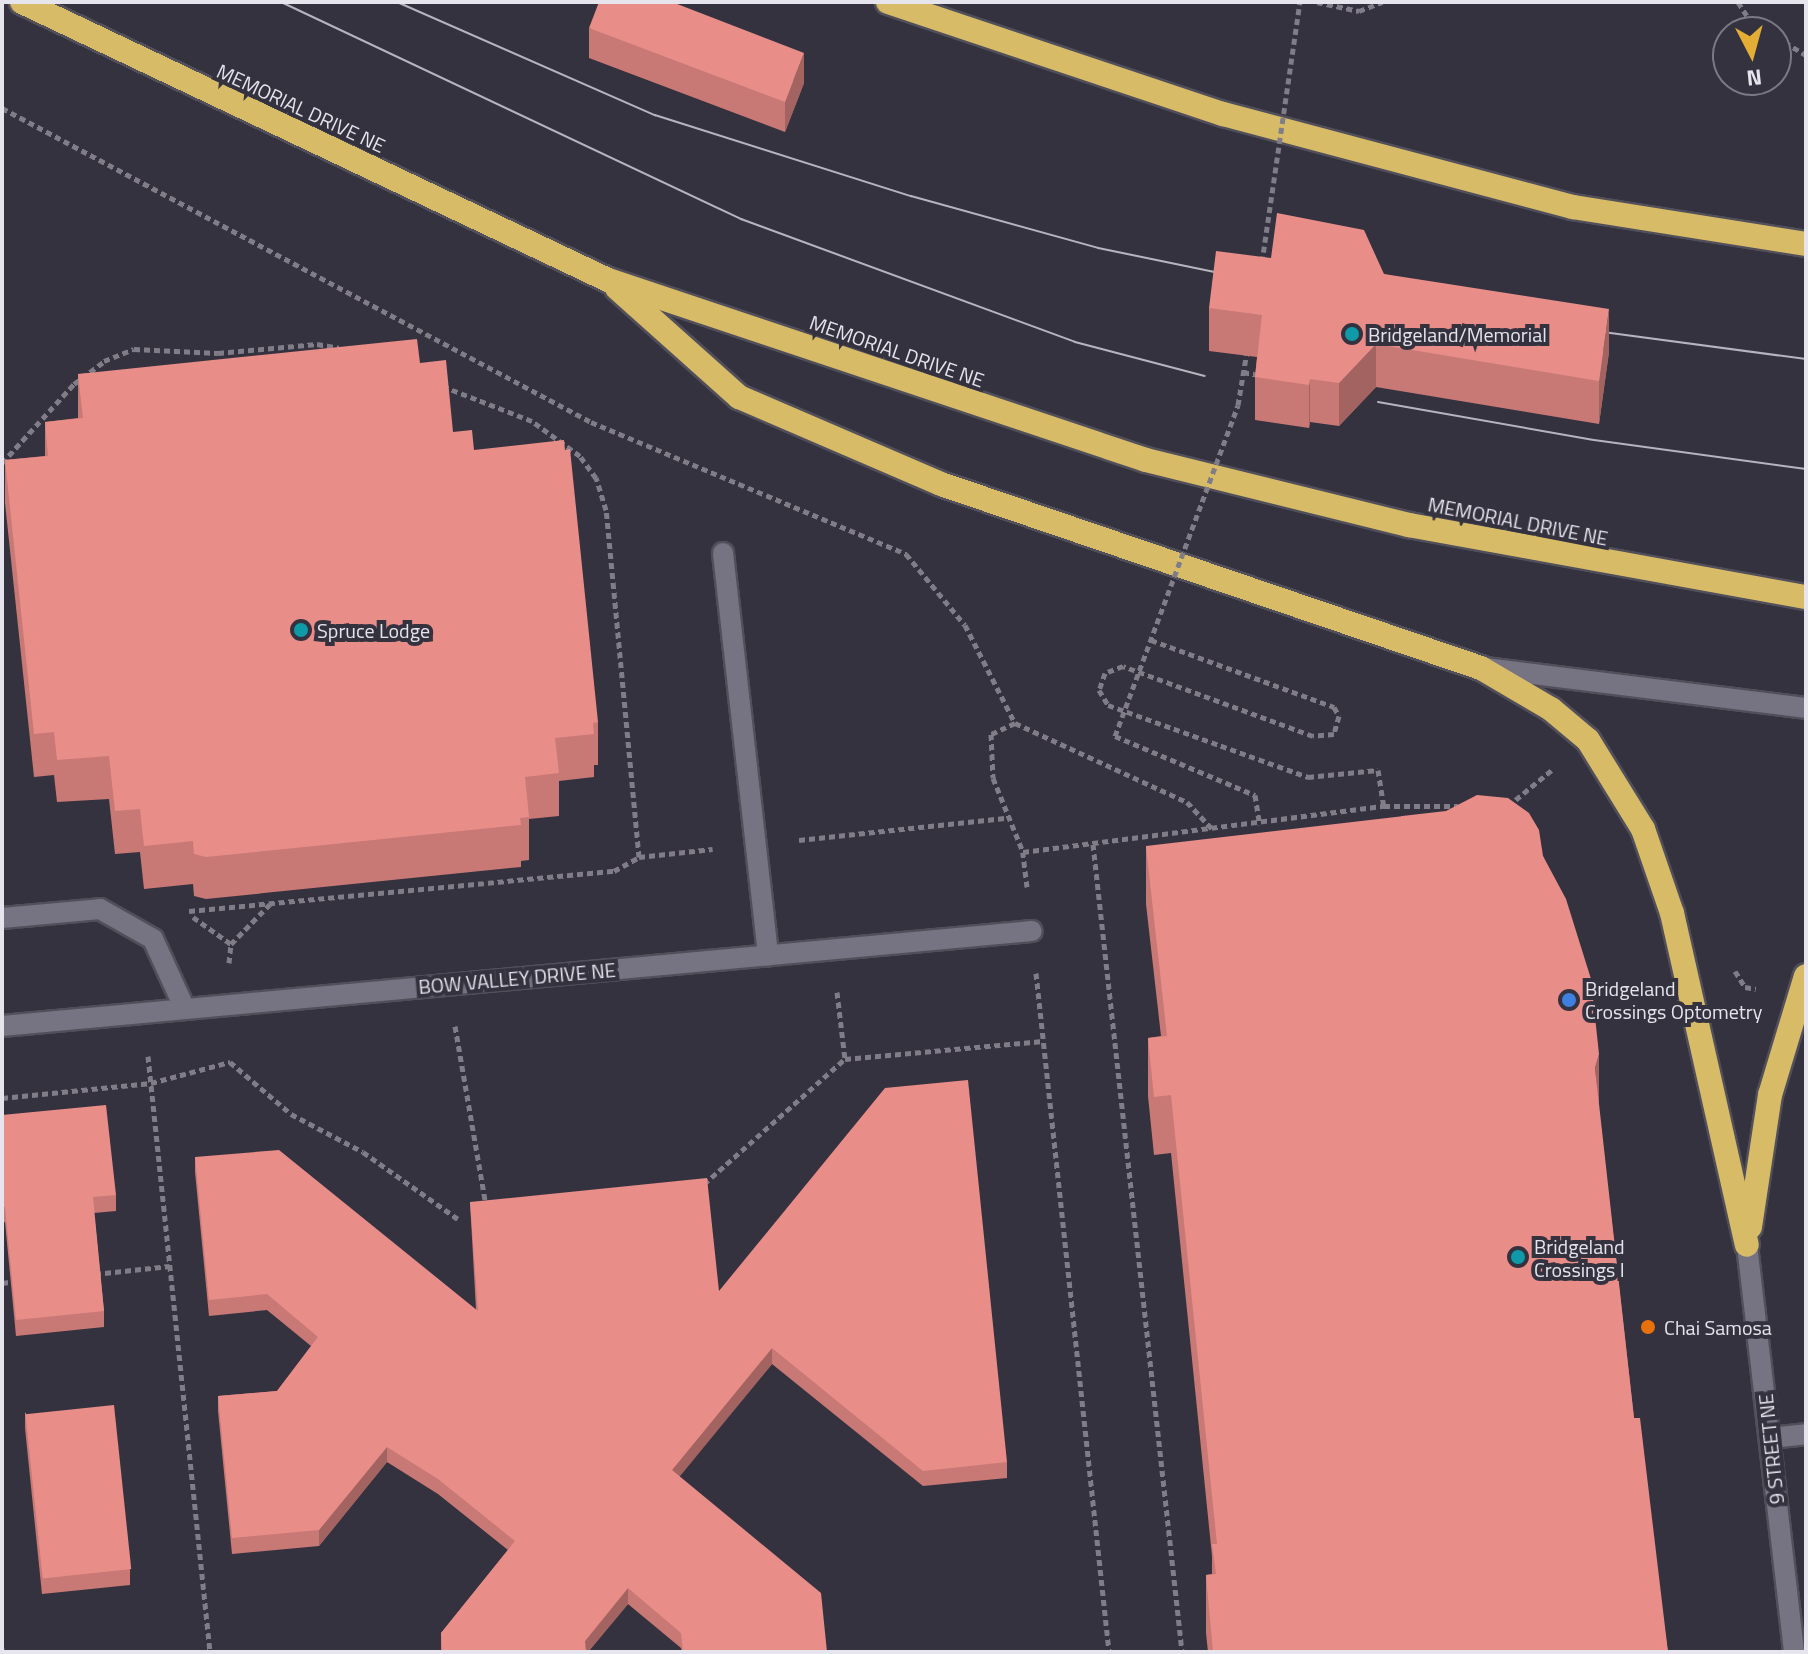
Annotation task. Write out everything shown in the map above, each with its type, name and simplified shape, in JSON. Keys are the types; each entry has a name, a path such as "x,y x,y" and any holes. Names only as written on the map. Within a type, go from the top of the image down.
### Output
{"highway":[{"name":"MEMORIAL DRIVE NE","path":"22,2 608,280 1146,460 1409,525 1806,597"},
{"path":"888,2 1223,114 1573,207 1806,244"},
{"path":"608,280 739,397 941,484 1481,668 1551,709 1588,740 1643,829 1672,913 1747,1245"},
{"path":"1747,1245 1770,1095 1806,976"}],"street":[{"path":"723,553 768,955"},
{"path":"1481,668 1806,708"},
{"path":"2,918 100,909 153,939 184,1007"},
{"name":"BOW VALLEY DRIVE NE","path":"2,1026 1032,931"},
{"name":"9 STREET NE","path":"1747,1245 1794,1652"},
{"path":"1770,1438 1806,1434"}],"path":[{"path":"1261,271 1300,2"},
{"path":"1317,2 1359,11 1382,2"},
{"path":"2,108 591,422 906,554 965,625 1015,723 1187,802 1212,830"},
{"path":"1248,343 1238,405 1115,736 1255,795 1260,825"},
{"path":"2,463 74,384 104,361 134,349 218,353 317,344 343,348"},
{"path":"1243,372 1260,375"},
{"path":"433,382 532,421 580,456 596,478 606,510 639,857"},
{"path":"1151,640 1334,707 1339,716 1334,734 1313,736 1123,666 1105,673 1101,699 1308,777 1378,770 1384,806"},
{"path":"1015,723 991,734 993,778 1005,818 1023,852 1109,1652"},
{"path":"1023,852 1260,825 1384,806 1461,806"},
{"path":"1492,807 1507,807"},
{"path":"185,911 614,871 639,857 1005,818"},
{"path":"1093,844 1182,1652"},
{"path":"832,949 845,1059"},
{"path":"447,985 487,1210"},
{"path":"144,1011 210,1652"},
{"path":"693,1193 845,1059 1043,1041"},
{"path":"2,1098 151,1083 230,1062 291,1114 363,1152 458,1219"},
{"path":"82,1275 170,1266"},
{"path":"2,1283 29,1280"}],"building":[{"path":"599,2 672,2 804,53 785,102 589,28"},
{"path":"1277,213 1364,230 1384,274 1609,309 1599,381 1376,344 1339,383 1310,379 1309,385 1255,377 1262,315 1209,308 1216,251 1271,258"},
{"name":"Spruce Lodge","path":"417,339 420,363 446,360 453,432 472,430 474,450 564,440 565,450 570,449 598,722 593,723 594,734 555,738 559,773 525,777 529,817 520,818 521,825 206,857 194,854 193,841 144,846 140,809 115,811 109,756 57,760 54,732 34,734 5,460 48,456 45,422 83,418 78,374"},
{"path":"1477,795 1508,798 1529,813 1539,830 1543,856 1566,899 1591,979 1599,1054 1595,1068 1634,1418 1640,1418 1668,1652 1213,1652 1206,1575 1216,1574 1212,1544 1217,1544 1171,1095 1154,1097 1148,1038 1167,1036 1146,846 1446,811"},
{"path":"968,1080 1007,1462 923,1471 772,1348 672,1470 821,1593 827,1652 683,1652 681,1633 628,1588 585,1641 586,1652 442,1652 441,1633 515,1541 438,1479 387,1447 319,1530 232,1538 218,1396 277,1391 318,1337 267,1294 209,1300 195,1157 279,1150 478,1311 470,1202 707,1178 719,1291 885,1088"},
{"path":"106,1105 116,1195 93,1197 104,1311 16,1320 5,1207 2,1207 2,1115"},
{"path":"114,1405 131,1569 43,1578 25,1414"}],"tram line":[{"path":"281,2 741,219 1075,342 1205,376"},
{"path":"397,2 655,115 911,196 1098,248 1234,276"},
{"path":"1588,330 1806,359"},
{"path":"1378,402 1594,440 1806,469"}],"place":[{"name":"Bridgeland/Memorial","path":"1352,334"},
{"name":"Spruce Lodge","path":"301,630"},
{"name":"Bridgeland Crossings Optometry","path":"1569,1000"},
{"name":"Bridgeland Crossings I","path":"1518,1257"},
{"name":"Chai Samosa","path":"1648,1327"}]}
